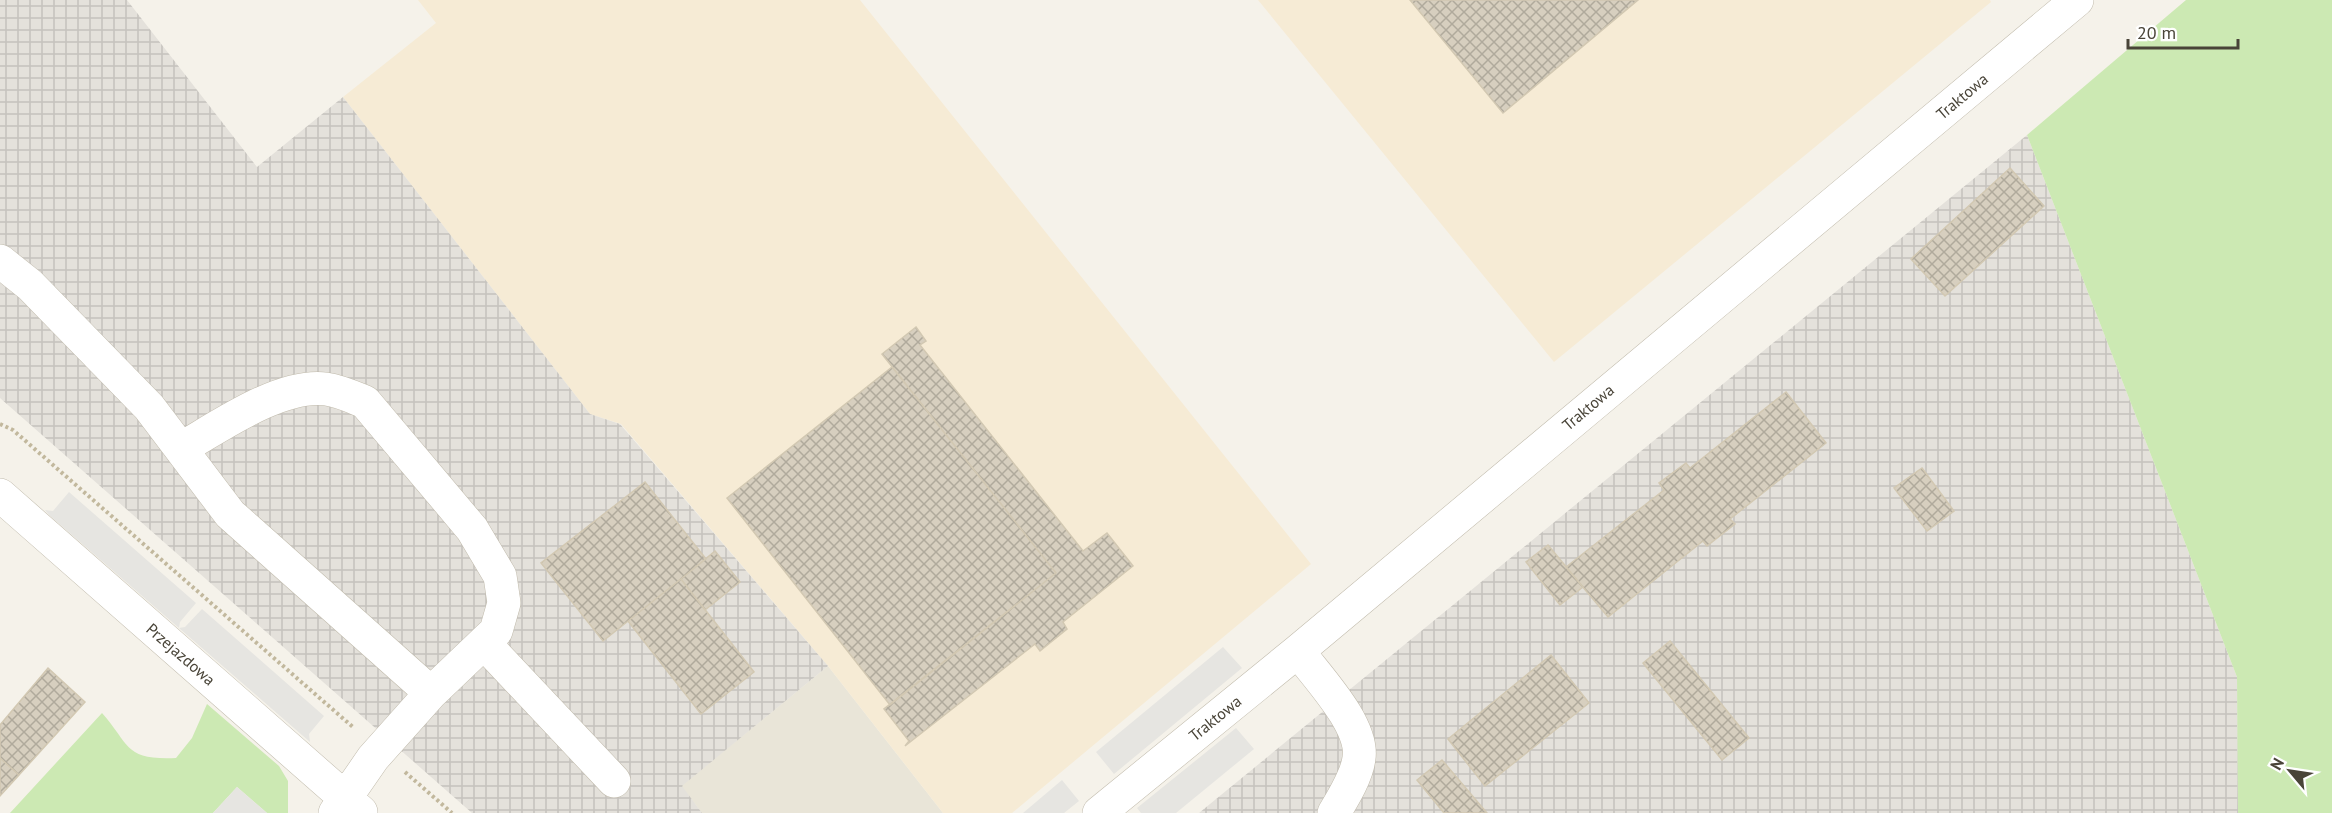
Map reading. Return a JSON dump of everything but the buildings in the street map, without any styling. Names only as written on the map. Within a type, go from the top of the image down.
[{"type":"street","name":"Traktowa","points":[[1099,813],[1298,651],[2077,0]]},
{"type":"street","points":[[0,261],[30,285],[149,407],[230,514],[431,693]]},
{"type":"street","points":[[182,448],[236,417],[296,390],[324,388],[343,392],[365,402],[472,529],[500,576],[504,603],[496,631],[431,693],[380,751],[347,808]]},
{"type":"street","name":"Przejazdowa","points":[[0,495],[347,808]]},
{"type":"street","points":[[484,643],[614,781]]},
{"type":"street","points":[[1298,651],[1349,720],[1358,740],[1359,759],[1334,813]]},
{"type":"path","points":[[0,424],[13,430],[452,813]]},
{"type":"shaded area","points":[[0,0],[127,0],[257,167],[343,97],[590,414],[620,424],[828,666],[682,786],[702,813],[472,813],[0,398]]},
{"type":"shaded area","points":[[418,0],[860,0],[1311,564],[1012,813],[943,813],[828,666],[621,424],[590,414],[343,97],[436,23]]},
{"type":"shaded area","points":[[1258,0],[1990,0],[1991,2],[1554,362]]},
{"type":"shaded area","points":[[2027,135],[2237,677],[2238,813],[1199,813]]},
{"type":"shaded area","points":[[69,492],[196,603],[180,622],[179,628],[185,627],[202,609],[324,716],[309,734],[310,742],[49,515],[45,510],[53,511]]},
{"type":"shaded area","points":[[1223,647],[1242,668],[1114,774],[1096,752]]},
{"type":"shaded area","points":[[828,666],[943,813],[702,813],[681,786]]},
{"type":"shaded area","points":[[1236,728],[1254,749],[1176,813],[1141,813],[1137,808]]},
{"type":"shaded area","points":[[1062,780],[1079,801],[1064,813],[1023,813]]},
{"type":"shaded area","points":[[237,787],[267,813],[213,813]]},
{"type":"green space","points":[[2186,0],[2332,0],[2332,813],[2238,813],[2237,677],[2027,135]]},
{"type":"green space","points":[[207,704],[279,766],[288,781],[288,813],[267,813],[237,787],[213,813],[10,813],[102,713],[130,749],[147,756],[176,758],[192,738]]}]
